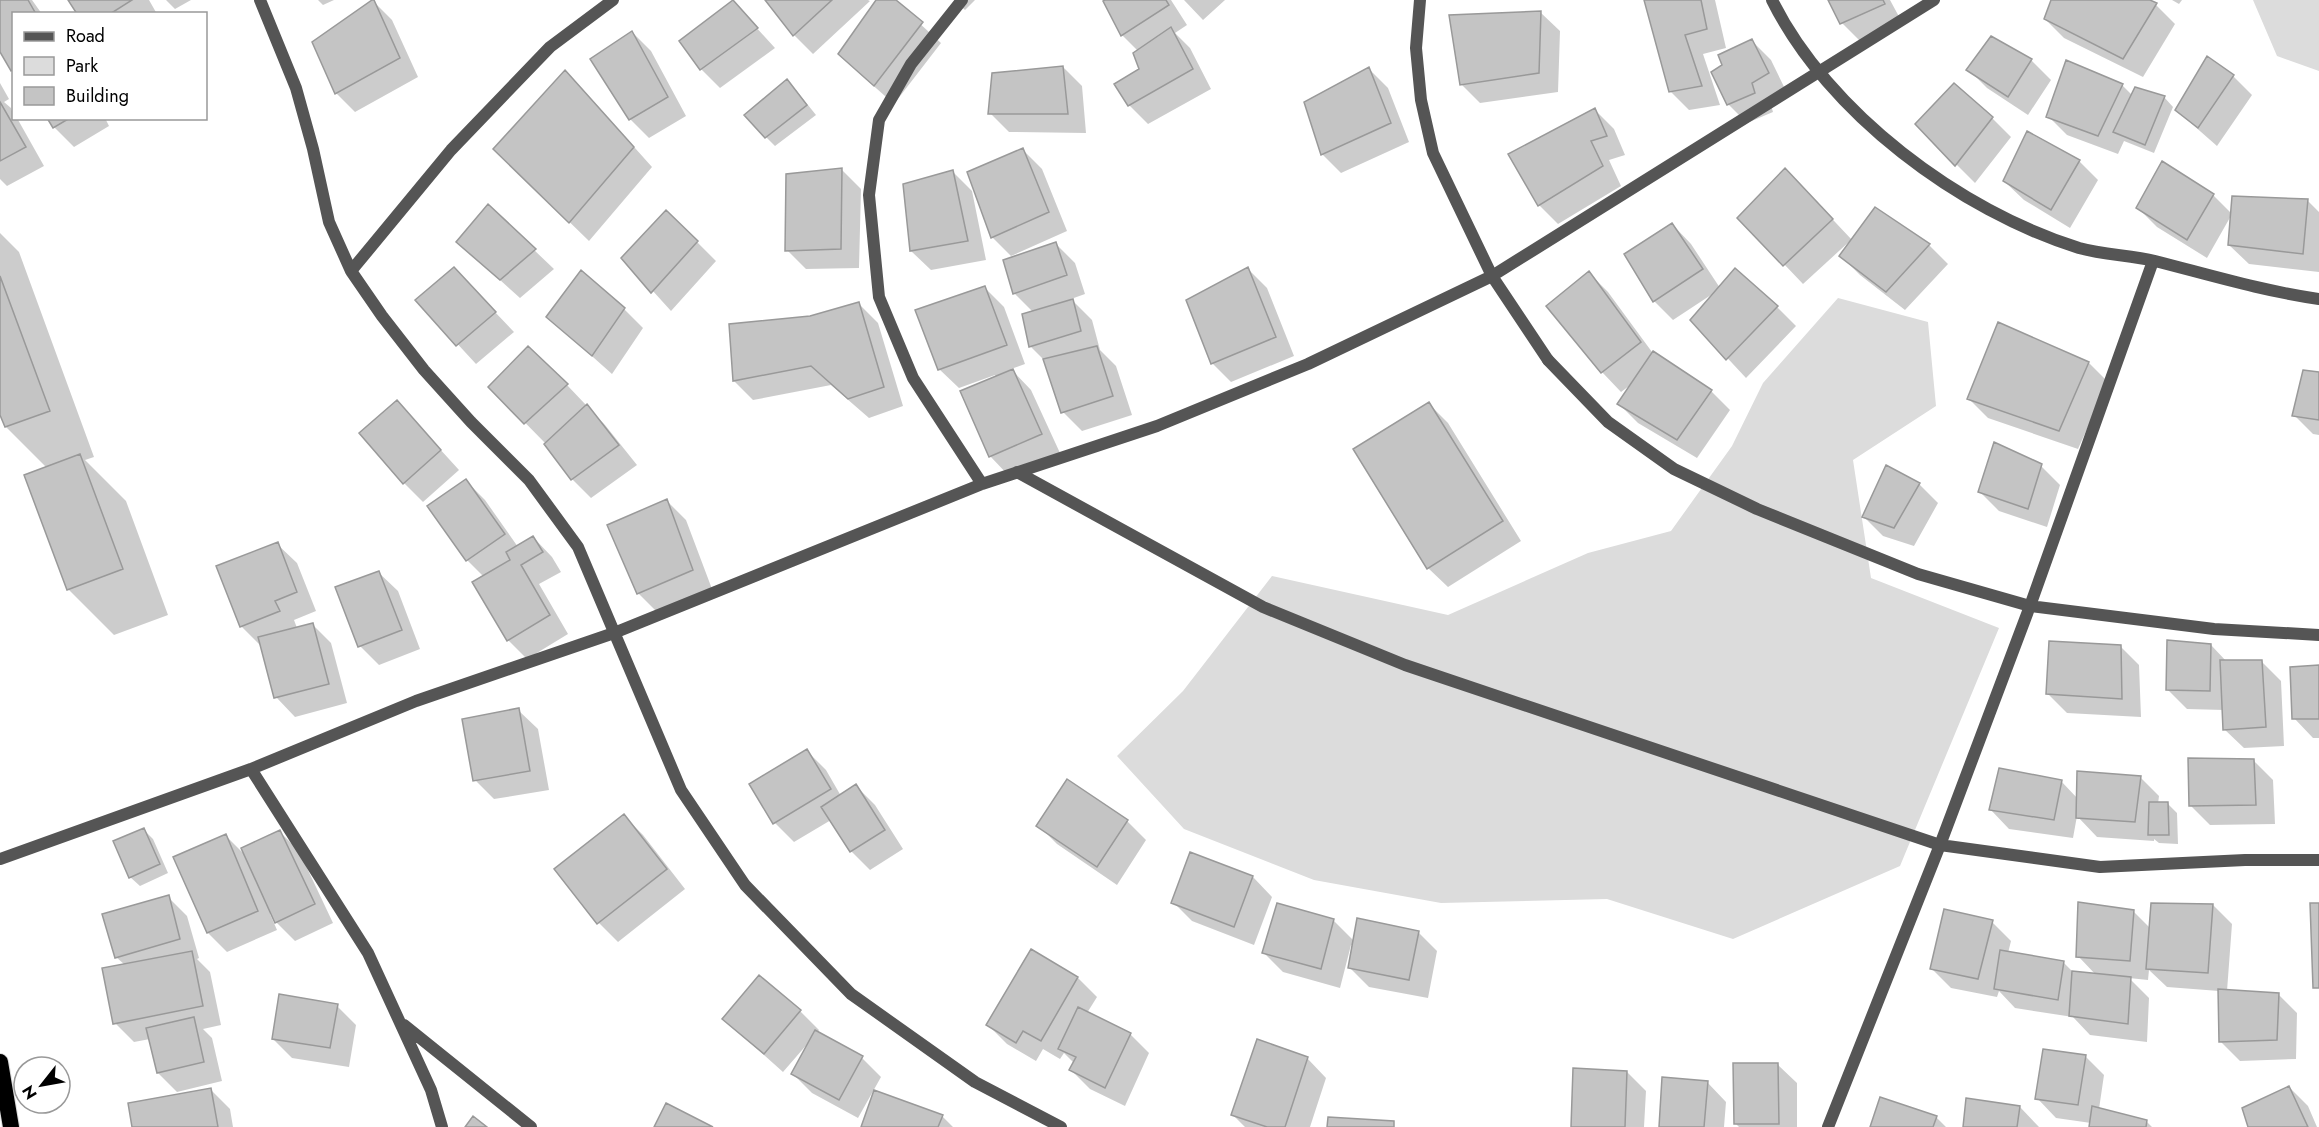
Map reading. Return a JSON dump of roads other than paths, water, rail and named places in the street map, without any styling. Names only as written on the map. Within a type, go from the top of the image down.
[{"type":"highway","points":[[0,1062],[11,1127]]},
{"type":"street","points":[[260,0],[296,88],[313,149],[329,222],[351,271],[424,370],[471,422],[529,480],[578,547],[681,790],[745,885],[850,994],[975,1082],[1061,1127]]},
{"type":"street","points":[[351,271],[452,150],[550,47],[613,0]]},
{"type":"street","points":[[962,0],[910,64],[879,120],[870,195],[879,297],[913,378],[982,484]]},
{"type":"street","points":[[1420,0],[1417,58],[1421,100],[1433,153],[1492,276],[1548,360],[1608,422],[1674,469],[1757,509],[1918,574],[2030,606],[2214,629],[2319,635]]},
{"type":"street","points":[[1772,0],[1780,17],[1818,73],[1868,124],[1945,183],[2021,227],[2081,248],[2152,261],[2272,293],[2319,299]]},
{"type":"street","points":[[0,860],[251,769],[416,701],[614,633],[982,484],[1157,426],[1308,364],[1492,276],[1934,0]]},
{"type":"street","points":[[1828,1127],[1940,845],[2030,606],[2152,261]]},
{"type":"street","points":[[1017,472],[1263,607],[1405,665],[1940,845],[2100,867],[2245,860],[2319,860]]},
{"type":"street","points":[[251,769],[368,952],[431,1090],[441,1127]]},
{"type":"street","points":[[403,1025],[531,1127]]}]
